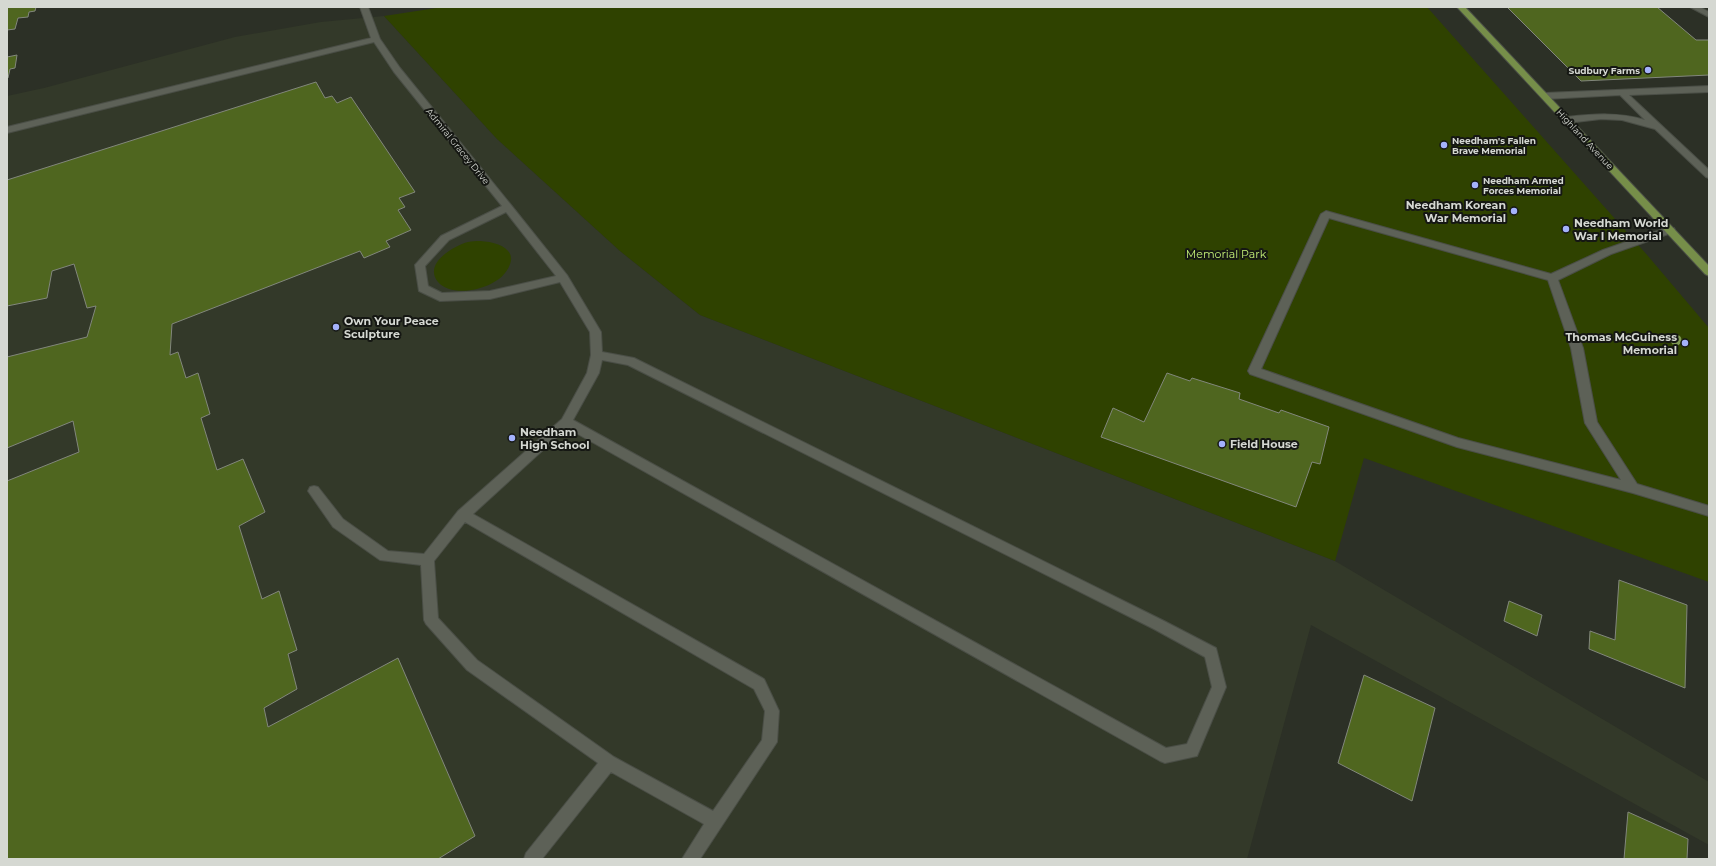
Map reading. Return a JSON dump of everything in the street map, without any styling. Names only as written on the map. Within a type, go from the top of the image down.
[{"type":"main road","name":"Highland Avenue","points":[[1461,7],[1709,272]]},
{"type":"street","name":"Admiral Gracey Drive","points":[[364,7],[376,39],[397,70],[508,207],[563,278],[595,332],[597,356],[593,373],[566,422],[463,515],[427,560]]},
{"type":"street","points":[[1694,7],[1709,15]]},
{"type":"street","points":[[7,130],[376,39]]},
{"type":"street","points":[[1545,96],[1709,89]]},
{"type":"street","points":[[1622,93],[1709,176]]},
{"type":"street","points":[[1567,120],[1616,116],[1630,117],[1649,124],[1667,135]]},
{"type":"street","points":[[508,207],[445,238],[420,265],[423,288],[440,297],[490,295],[563,278]]},
{"type":"street","points":[[1670,230],[1608,252],[1552,278],[1326,214],[1254,371],[1457,442],[1634,488],[1709,510]]},
{"type":"street","points":[[1552,278],[1577,348],[1591,423],[1634,488]]},
{"type":"street","points":[[566,422],[1165,756],[1192,751],[1219,687],[1211,653],[1159,625],[630,362],[597,356]]},
{"type":"street","points":[[314,491],[338,523],[385,556],[427,560],[431,620],[472,665],[609,762],[716,822]]},
{"type":"street","points":[[463,515],[759,684],[772,711],[769,742],[690,859]]},
{"type":"street","points":[[532,859],[609,762]]},
{"type":"shaded area","name":"Needham High School","points":[[384,16],[497,139],[620,251],[700,315],[1335,561],[1709,782],[1709,845],[1311,625],[1247,859],[7,859],[7,96],[44,88],[235,37],[321,22]]},
{"type":"green space","name":"Memorial Park","points":[[443,7],[1427,7],[1648,256],[1709,328],[1709,582],[1364,458],[1335,561],[700,315],[620,251],[497,139],[384,16]]},
{"type":"green space","points":[[480,241],[495,243],[510,253],[510,265],[499,279],[492,284],[473,290],[463,291],[453,290],[438,282],[434,275],[434,269],[437,262],[442,257],[455,247],[462,244]]},
{"type":"building","points":[[7,7],[36,7],[35,11],[29,12],[28,17],[18,18],[15,29],[7,30]]},
{"type":"building","points":[[1507,7],[1657,7],[1696,40],[1709,40],[1709,75],[1581,81]]},
{"type":"building","points":[[17,55],[15,68],[10,69],[7,78],[7,57]]},
{"type":"building","points":[[316,82],[325,98],[332,96],[337,103],[351,97],[415,192],[399,198],[405,207],[398,210],[411,230],[386,241],[390,247],[364,258],[360,251],[172,324],[170,355],[178,352],[186,378],[198,373],[210,414],[201,418],[217,470],[243,459],[265,512],[239,526],[262,599],[279,591],[297,650],[288,654],[297,689],[264,708],[268,727],[398,658],[475,836],[438,859],[7,859],[7,481],[79,452],[73,421],[7,448],[7,357],[87,337],[96,306],[87,308],[74,264],[52,271],[47,298],[7,306],[7,180]]},
{"type":"building","name":"Field House","points":[[1167,373],[1190,381],[1192,378],[1240,393],[1239,399],[1279,413],[1281,410],[1329,427],[1320,464],[1312,462],[1296,507],[1101,437],[1113,408],[1144,422]]},
{"type":"building","points":[[1619,580],[1687,605],[1685,688],[1589,649],[1590,631],[1615,640]]},
{"type":"building","points":[[1509,601],[1542,615],[1537,636],[1504,621]]},
{"type":"building","points":[[1364,675],[1435,708],[1412,801],[1338,763]]},
{"type":"building","points":[[1628,812],[1688,839],[1687,859],[1624,859]]},
{"type":"place","name":"Sudbury Farms","points":[[1648,70]]},
{"type":"place","name":"Needham's Fallen Brave Memorial","points":[[1444,145]]},
{"type":"place","name":"Needham Armed Forces Memorial","points":[[1475,185]]},
{"type":"place","name":"Needham Korean War Memorial","points":[[1514,211]]},
{"type":"place","name":"Needham World War I Memorial","points":[[1566,229]]},
{"type":"place","name":"Own Your Peace Sculpture","points":[[336,327]]},
{"type":"place","name":"Thomas McGuiness Memorial","points":[[1685,343]]},
{"type":"place","name":"Needham High School","points":[[512,438]]},
{"type":"place","name":"Field House","points":[[1222,444]]}]
